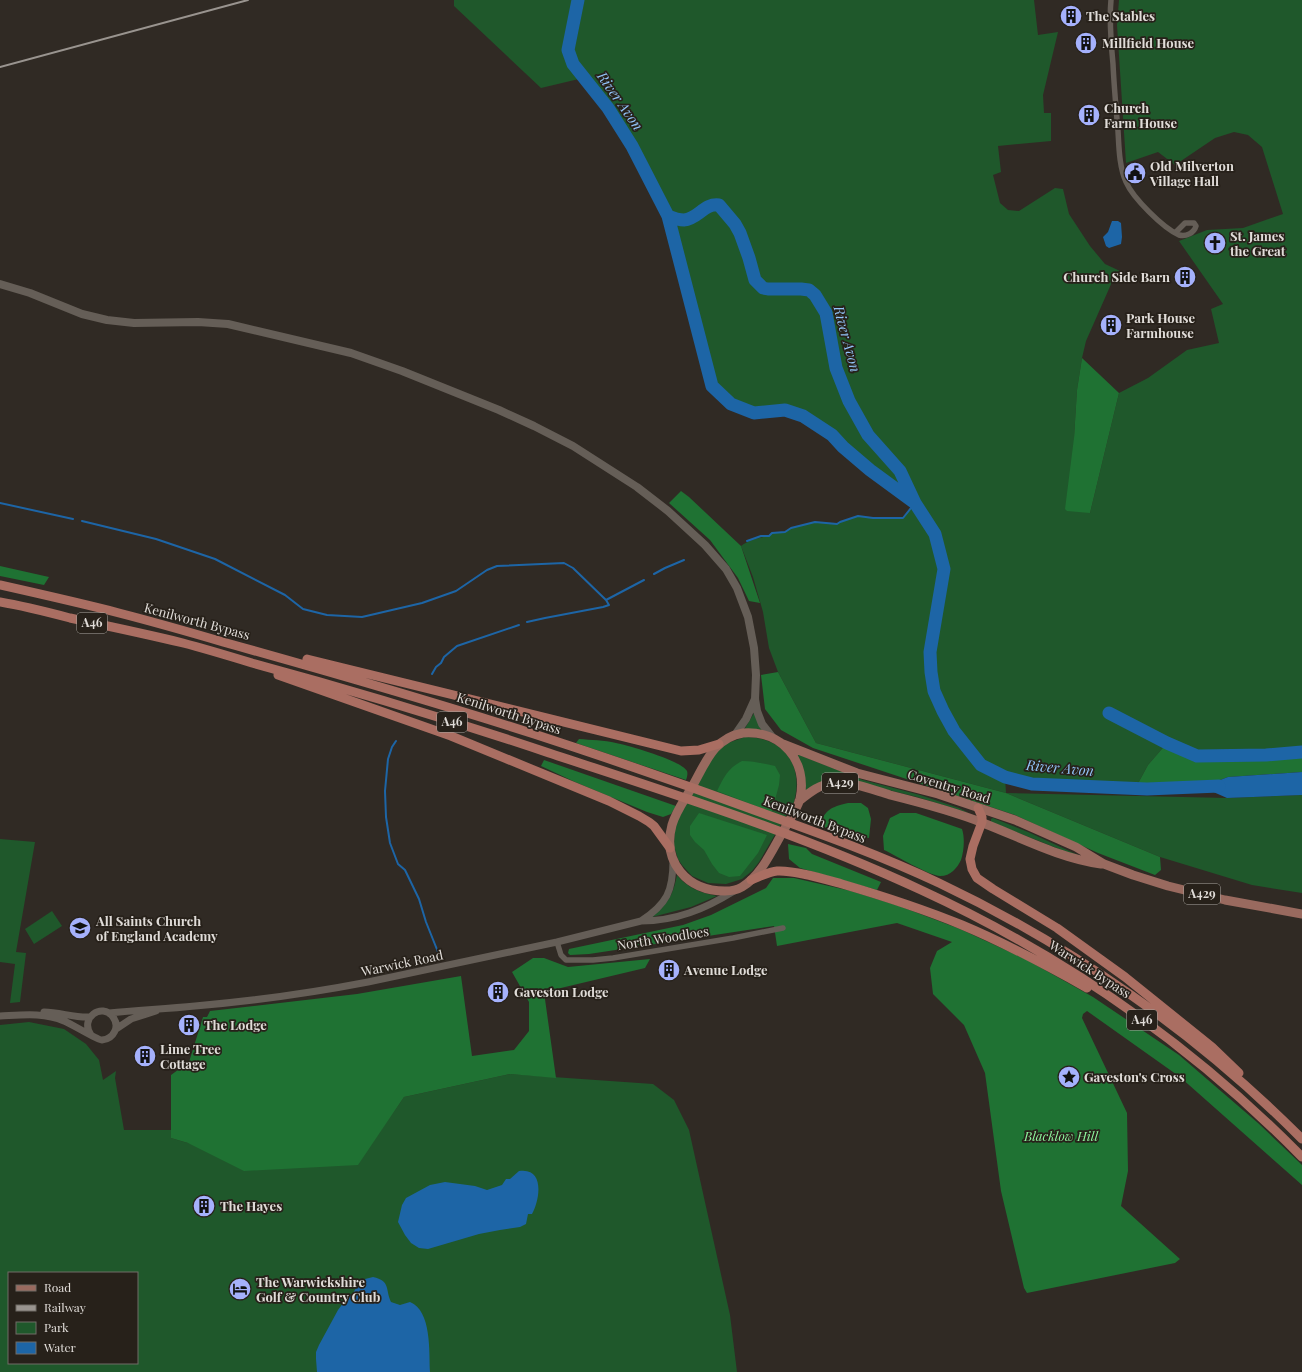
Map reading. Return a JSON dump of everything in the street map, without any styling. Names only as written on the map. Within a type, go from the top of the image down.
[{"type":"highway","name":"Kenilworth Bypass","points":[[0,585],[121,613],[398,692],[573,747],[715,795],[812,831],[939,883],[994,911]]},
{"type":"highway","name":"Kenilworth Bypass","points":[[0,602],[184,643],[339,687],[459,724],[665,791],[764,826],[901,880],[963,910]]},
{"type":"highway","points":[[121,613],[681,751],[699,750],[719,744]]},
{"type":"highway","points":[[237,658],[286,678],[451,736],[609,801],[649,822],[654,826],[670,848]]},
{"type":"highway","points":[[978,808],[982,817],[982,822]]},
{"type":"highway","name":"A46","points":[[982,822],[970,859],[976,878],[1056,928],[1144,992],[1212,1047],[1234,1068],[1268,1105]]},
{"type":"highway","points":[[751,880],[776,872],[791,872],[848,886],[922,909],[1001,942],[1053,969],[1144,1021]]},
{"type":"highway","name":"Warwick Bypass","points":[[963,910],[1040,952],[1091,984],[1177,1045],[1257,1112],[1302,1157]]},
{"type":"highway","name":"Warwick Bypass","points":[[994,911],[1069,955],[1157,1014],[1212,1057],[1268,1105],[1302,1139]]},
{"type":"main road","points":[[0,284],[30,293],[82,314],[107,320],[134,323],[186,321],[241,326],[351,352],[500,410],[534,426],[573,446],[637,487],[668,511],[705,545],[726,570],[741,598],[750,625],[755,658],[755,699],[760,719],[765,728],[774,738],[783,744],[791,753],[799,769],[801,784],[799,801],[763,864],[751,880],[738,889],[730,890],[718,890],[700,886],[684,876],[673,861],[670,848],[670,833],[673,820],[705,763],[719,744],[735,735],[756,733],[774,738]]},
{"type":"main road","points":[[735,735],[746,719],[755,699]]},
{"type":"main road","name":"Coventry Road","points":[[783,744],[857,773],[938,794],[1015,820],[1076,847],[1104,864],[1144,879],[1247,905],[1302,914]]},
{"type":"main road","name":"Coventry Road","points":[[799,801],[819,786],[833,782],[843,783],[912,799],[982,822],[1075,859],[1104,864]]},
{"type":"street","points":[[1111,0],[1111,47],[1119,152],[1123,175],[1130,189],[1140,202],[1157,219],[1176,232]]},
{"type":"street","name":"Warwick Road","points":[[641,921],[656,912],[667,897],[672,884],[673,861]]},
{"type":"street","name":"Warwick Road","points":[[109,1013],[248,1000],[338,988],[557,942],[641,921],[667,919],[695,912],[709,906],[738,889]]},
{"type":"street","name":"North Woodloes","points":[[557,942],[561,955],[566,960],[600,959],[733,938],[783,928]]},
{"type":"street","name":"Warwick Road","points":[[116,1029],[132,1019],[164,1009]]},
{"type":"street","points":[[0,1016],[54,1012],[78,1018],[90,1017],[98,1011],[103,1011],[109,1013],[115,1021],[116,1029],[113,1034],[105,1039],[98,1039],[63,1020],[32,1014]]},
{"type":"street","points":[[90,1017],[87,1026],[91,1035]]},
{"type":"green space","points":[[454,0],[1034,0],[1038,35],[1058,32],[1043,95],[1044,113],[1051,113],[1051,141],[998,146],[1001,172],[993,175],[1000,203],[1008,210],[1019,211],[1055,188],[1063,189],[1069,214],[1090,246],[1105,264],[1120,271],[1112,282],[1086,341],[1077,390],[1074,438],[1090,513],[1119,393],[1148,378],[1187,350],[1219,343],[1211,309],[1223,304],[1179,241],[1207,230],[1243,228],[1283,214],[1262,147],[1248,135],[1234,132],[1215,138],[1175,165],[1158,152],[1126,163],[1117,25],[1119,0],[1302,0],[1302,752],[1266,755],[1197,756],[1167,743],[1148,765],[1135,789],[1032,784],[1005,777],[1006,793],[816,743],[778,672],[769,648],[763,612],[753,577],[741,546],[751,540],[769,536],[772,533],[785,532],[791,528],[815,522],[837,524],[858,516],[873,518],[903,518],[915,503],[870,470],[843,447],[832,435],[803,416],[785,410],[754,413],[731,404],[712,386],[668,216],[632,146],[608,108],[583,78],[541,88],[454,6]]},
{"type":"green space","points":[[1082,358],[1119,393],[1090,513],[1067,511],[1065,509],[1074,438],[1077,390]]},
{"type":"green space","points":[[681,491],[741,546],[760,603],[749,601],[738,578],[710,540],[669,503]]},
{"type":"green space","points":[[0,566],[49,577],[44,585],[0,576]]},
{"type":"green space","points":[[778,672],[816,743],[1006,793],[1160,857],[1161,870],[1155,875],[1098,853],[1015,815],[813,748],[781,730],[765,709],[761,675]]},
{"type":"green space","points":[[754,713],[762,730],[744,730]]},
{"type":"green space","points":[[745,737],[759,738],[771,742],[788,756],[793,765],[796,776],[794,802],[759,862],[752,871],[742,879],[726,884],[708,883],[692,876],[678,859],[674,846],[675,825],[711,758],[725,744]]},
{"type":"green space","points":[[579,739],[607,741],[622,744],[666,758],[683,767],[687,771],[686,780],[576,743]]},
{"type":"green space","points":[[1167,743],[1197,756],[1266,755],[1302,752],[1302,772],[1228,777],[1202,787],[1135,789],[1148,765]]},
{"type":"green space","points":[[797,754],[863,780],[920,795],[959,808],[969,813],[917,797],[860,783],[805,790],[805,784]]},
{"type":"green space","points":[[544,760],[676,806],[671,814],[663,817],[647,812],[541,766]]},
{"type":"green space","points":[[742,761],[775,766],[780,775],[772,811],[717,791],[724,777],[733,767]]},
{"type":"green space","points":[[1006,793],[1227,798],[1302,795],[1302,893],[1252,885],[1160,857]]},
{"type":"green space","points":[[848,803],[861,803],[868,808],[871,819],[869,838],[818,826],[829,810]]},
{"type":"green space","points":[[699,813],[767,835],[758,853],[740,876],[729,877],[719,873],[704,850],[690,835],[690,826]]},
{"type":"green space","points":[[900,813],[916,813],[962,829],[964,840],[963,853],[958,866],[953,871],[944,876],[935,875],[884,850],[883,836],[890,818]]},
{"type":"green space","points":[[993,818],[1078,855],[1077,856],[991,822],[991,819]]},
{"type":"green space","points":[[0,839],[35,842],[16,952],[26,953],[20,1002],[10,1003],[15,964],[0,962]]},
{"type":"green space","points":[[788,844],[806,848],[812,854],[881,882],[877,890],[800,868],[789,859]]},
{"type":"green space","points":[[677,875],[690,887],[717,896],[691,907],[652,917],[662,908],[672,894]]},
{"type":"green space","name":"Blacklow Hill","points":[[773,878],[794,878],[851,891],[899,906],[960,929],[1027,960],[1093,997],[1179,1055],[1258,1123],[1302,1165],[1302,1185],[1180,1077],[1087,1011],[1083,1014],[1082,1018],[1127,1113],[1128,1171],[1121,1206],[1180,1259],[1175,1263],[1027,1293],[1024,1288],[1001,1191],[985,1073],[964,1025],[933,994],[930,968],[937,951],[952,942],[897,923],[777,946],[774,926],[589,954],[570,955],[568,953],[569,949],[683,925],[711,915],[766,888]]},
{"type":"green space","points":[[52,911],[62,926],[34,944],[25,929]]},
{"type":"green space","points":[[533,958],[544,958],[568,967],[650,959],[645,968],[544,992],[556,1078],[510,1074],[404,1097],[358,1165],[244,1171],[188,1143],[171,1138],[171,1075],[189,1062],[203,1017],[207,1017],[210,1011],[357,994],[461,976],[472,1056],[514,1050],[529,1031],[529,1002],[512,972]]},
{"type":"green space","points":[[29,1022],[64,1029],[86,1044],[99,1060],[103,1080],[116,1071],[115,1078],[124,1130],[171,1130],[171,1138],[188,1143],[357,1165],[404,1097],[510,1074],[653,1084],[674,1100],[689,1130],[730,1315],[737,1372],[0,1372],[0,1025]]},
{"type":"water","points":[[1112,221],[1118,221],[1121,223],[1122,237],[1121,244],[1109,248],[1106,246],[1103,237],[1108,232]]},
{"type":"water","points":[[1302,772],[1302,795],[1227,798],[1202,787],[1228,777]]},
{"type":"water","points":[[519,1171],[527,1171],[533,1174],[537,1179],[538,1186],[535,1208],[532,1214],[528,1214],[526,1224],[520,1227],[479,1234],[428,1249],[419,1248],[411,1243],[398,1222],[402,1205],[406,1198],[430,1185],[445,1182],[475,1186],[487,1190],[502,1185],[506,1179],[510,1179]]},
{"type":"water","points":[[373,1277],[385,1283],[391,1302],[400,1305],[410,1302],[417,1307],[422,1314],[428,1333],[430,1372],[317,1372],[316,1352],[338,1310],[346,1299],[353,1293],[361,1280]]},
{"type":"waterway","name":"River Avon","points":[[578,0],[568,50],[573,64],[608,108],[632,146],[668,216],[712,386],[731,404],[754,413],[785,410],[803,416],[832,435],[843,447],[870,470],[915,503]]},
{"type":"waterway","name":"River Avon","points":[[668,216],[680,220],[689,219],[709,206],[719,205],[735,224],[740,233],[755,280],[763,288],[768,289],[809,290],[815,295],[826,313],[836,368],[849,401],[868,435],[900,471],[915,503],[935,534],[944,569],[930,652],[934,691],[954,731],[981,765],[1005,777],[1032,784],[1147,789],[1219,786]]},
{"type":"waterway","points":[[0,503],[73,519]]},
{"type":"waterway","points":[[747,541],[761,536],[769,536],[772,533],[785,532],[791,528],[815,522],[837,524],[858,516],[873,518],[903,518],[915,503]]},
{"type":"waterway","points":[[82,521],[156,539],[215,559],[285,595],[303,609],[327,615],[362,617],[422,603],[456,591],[487,570],[497,566],[564,563],[573,568],[606,600]]},
{"type":"waterway","points":[[654,574],[684,560]]},
{"type":"waterway","points":[[527,622],[609,605],[606,600],[644,580]]},
{"type":"waterway","points":[[432,674],[444,657],[457,646],[519,625]]},
{"type":"waterway","points":[[1109,713],[1167,743],[1197,756],[1266,755],[1302,752]]},
{"type":"waterway","points":[[396,741],[392,747],[388,759],[385,791],[386,817],[390,843],[398,864],[405,870],[419,899],[438,952]]},
{"type":"railway","points":[[0,67],[248,0]]},
{"type":"place","name":"The Stables","points":[[1071,16]]},
{"type":"place","name":"Millfield House","points":[[1086,43]]},
{"type":"place","name":"Church Farm House","points":[[1089,115]]},
{"type":"place","name":"Old Milverton Village Hall","points":[[1135,173]]},
{"type":"place","name":"St. James the Great","points":[[1215,243]]},
{"type":"place","name":"Church Side Barn","points":[[1185,277]]},
{"type":"place","name":"Park House Farmhouse","points":[[1111,325]]},
{"type":"place","name":"All Saints Church of England Academy","points":[[80,928]]},
{"type":"place","name":"Avenue Lodge","points":[[669,970]]},
{"type":"place","name":"Gaveston Lodge","points":[[498,992]]},
{"type":"place","name":"The Lodge","points":[[189,1025]]},
{"type":"place","name":"Lime Tree Cottage","points":[[145,1056]]},
{"type":"place","name":"Gaveston's Cross","points":[[1069,1077]]},
{"type":"place","name":"The Hayes","points":[[204,1206]]},
{"type":"place","name":"The Warwickshire Golf & Country Club","points":[[240,1289]]}]
